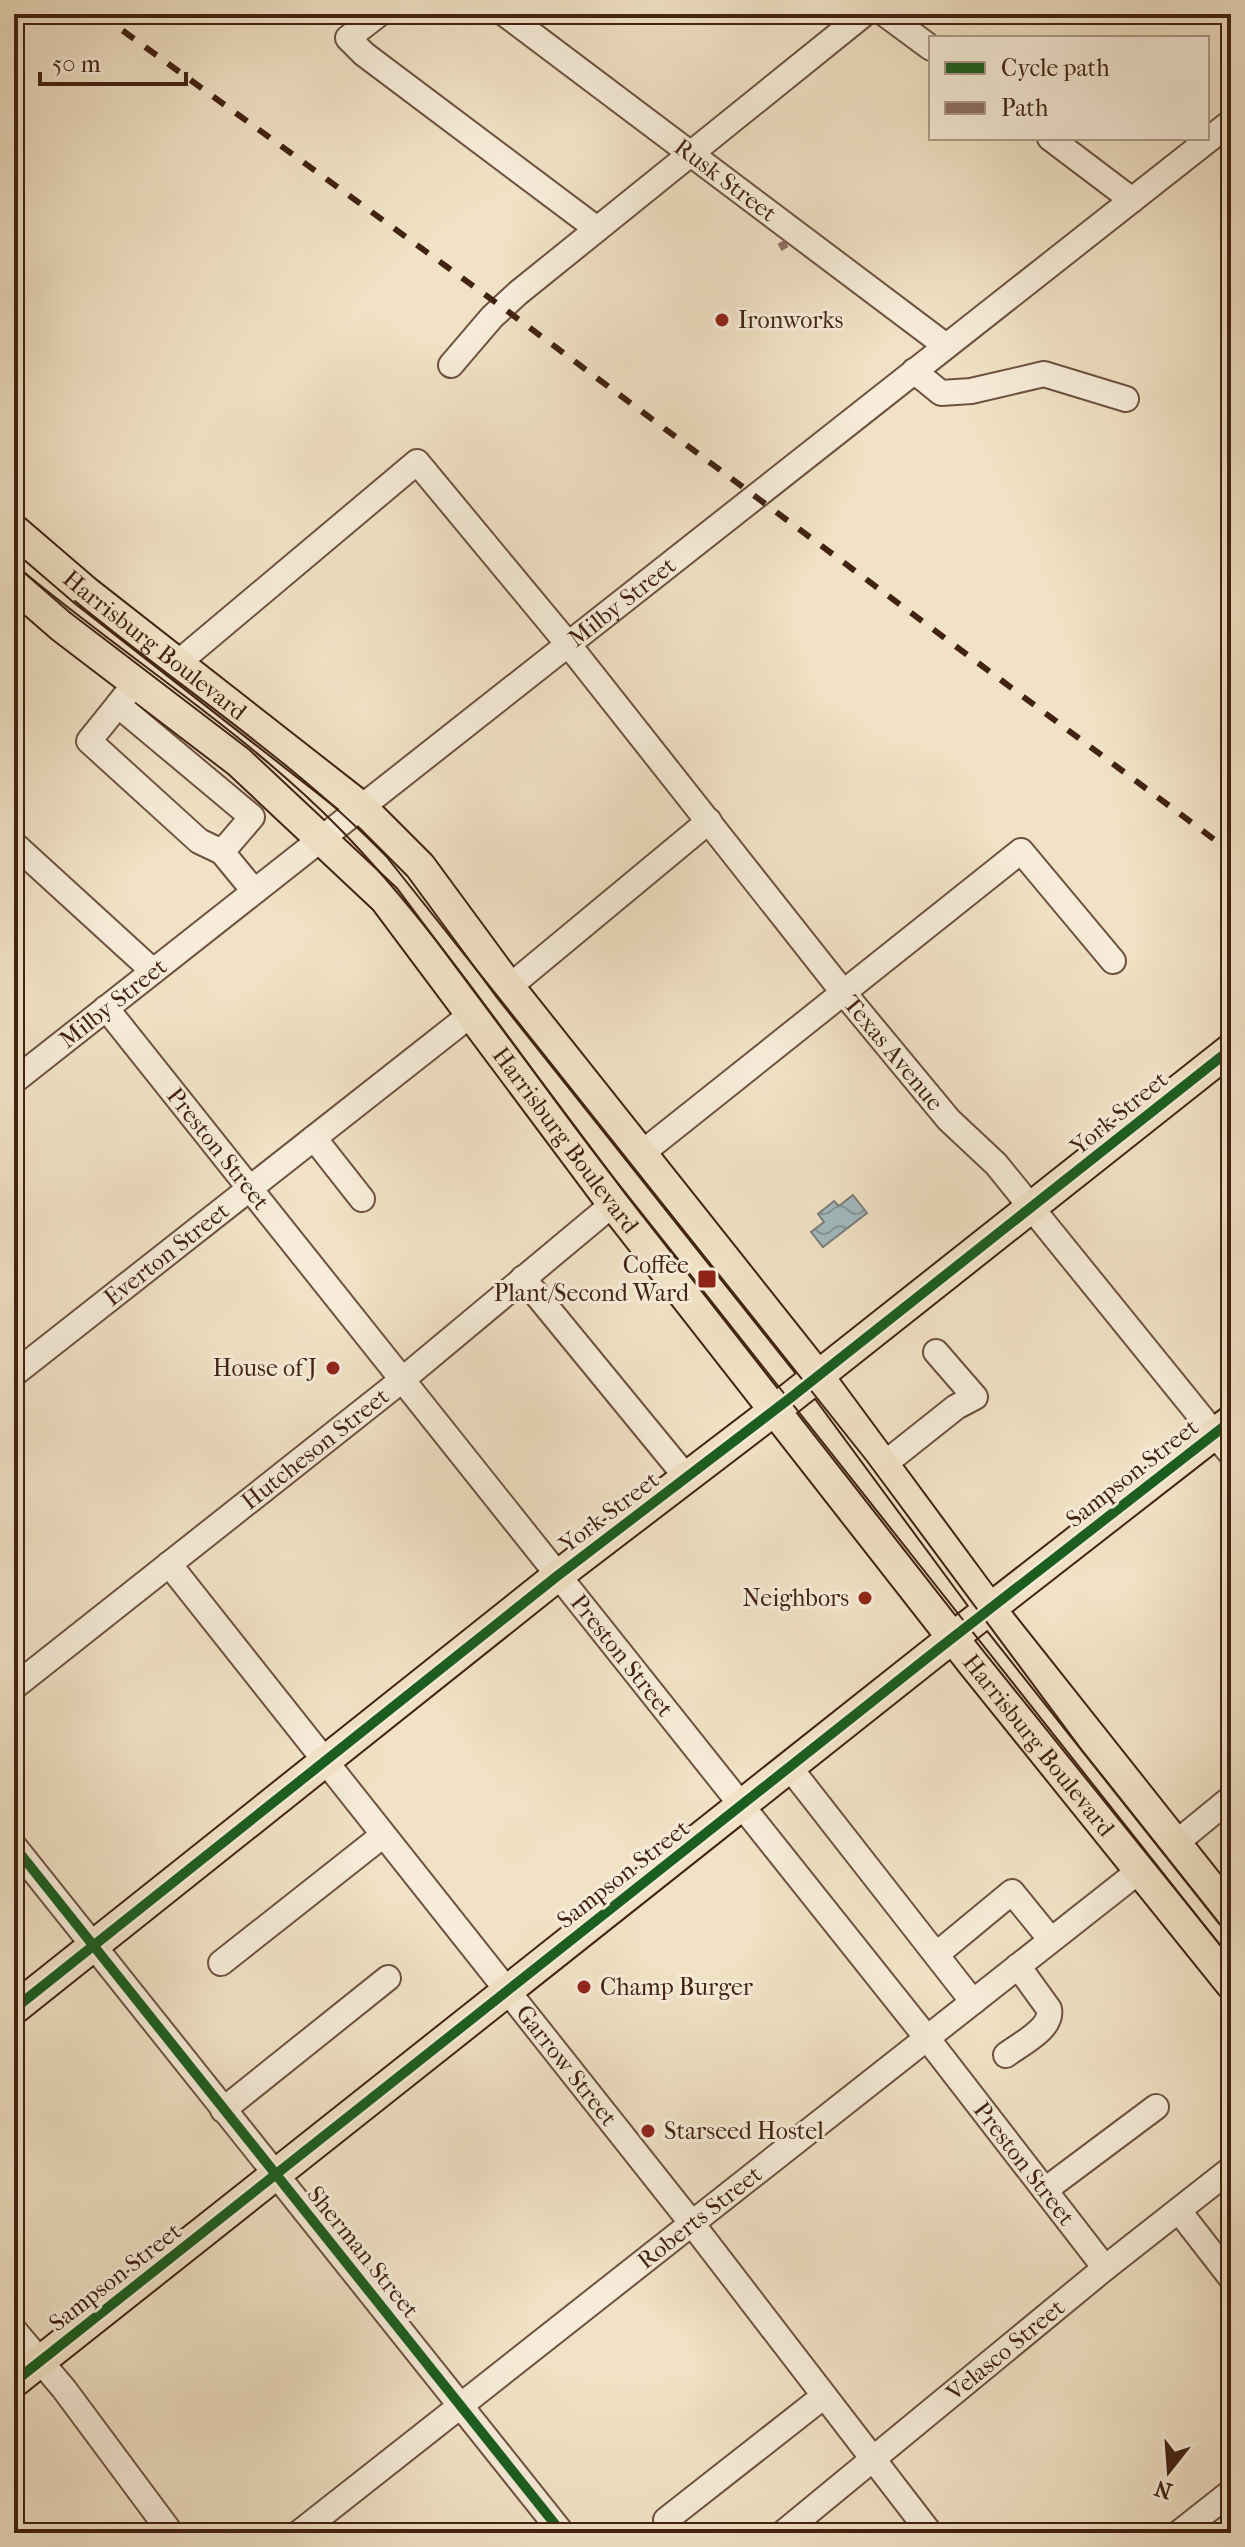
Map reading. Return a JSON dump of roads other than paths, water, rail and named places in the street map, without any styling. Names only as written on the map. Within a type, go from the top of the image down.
[{"type":"main road","name":"Harrisburg Boulevard","points":[[14,530],[85,591],[361,807],[420,866],[509,987],[818,1376],[990,1609],[1231,1913]]},
{"type":"main road","name":"Harrisburg Boulevard","points":[[14,585],[127,694],[239,762],[323,837],[385,899],[469,1016],[613,1204],[952,1638],[1231,1984]]},
{"type":"main road","name":"York Street","points":[[14,2009],[556,1577],[1032,1209],[1231,1049]]},
{"type":"main road","name":"Sampson Street","points":[[14,2382],[952,1638],[1226,1436]]},
{"type":"street","points":[[379,14],[348,38],[364,54],[597,229]]},
{"type":"street","name":"Rusk Street","points":[[505,14],[946,346]]},
{"type":"street","points":[[451,365],[492,317],[518,293],[864,14]]},
{"type":"street","points":[[885,14],[929,47]]},
{"type":"street","name":"Milby Street","points":[[1209,139],[1231,122]]},
{"type":"street","points":[[1053,140],[1132,200]]},
{"type":"street","name":"Milby Street","points":[[14,1081],[1208,140]]},
{"type":"street","points":[[914,371],[941,393],[971,391],[1044,374],[1126,399]]},
{"type":"street","name":"Texas Avenue","points":[[179,662],[417,462],[568,644],[843,992],[949,1120],[996,1164],[1226,1436]]},
{"type":"street","points":[[222,852],[252,817],[127,694],[89,741],[199,841],[222,852],[254,891]]},
{"type":"street","points":[[509,987],[709,821]]},
{"type":"street","points":[[14,844],[153,971]]},
{"type":"street","points":[[642,1153],[1021,851],[1113,961]]},
{"type":"street","name":"Preston Street","points":[[106,1008],[740,1808],[927,2038],[1105,2268]]},
{"type":"street","name":"Everton Street","points":[[14,1374],[469,1016]]},
{"type":"street","points":[[314,1138],[362,1199]]},
{"type":"street","name":"Hutcheson Street","points":[[14,1687],[402,1380],[613,1204]]},
{"type":"street","points":[[523,1278],[687,1478]]},
{"type":"street","points":[[883,1465],[956,1407],[975,1397],[936,1352]]},
{"type":"street","name":"Garrow Street","points":[[169,1564],[690,2221],[930,2533]]},
{"type":"street","points":[[790,1768],[973,2002]]},
{"type":"street","points":[[1176,1843],[1231,1798]]},
{"type":"street","points":[[221,1963],[382,1836]]},
{"type":"street","name":"Sherman Street","points":[[14,1846],[562,2533]]},
{"type":"street","name":"Roberts Street","points":[[299,2533],[690,2221],[1139,1871]]},
{"type":"street","points":[[937,1954],[1012,1892],[1051,1940]]},
{"type":"street","points":[[1006,2055],[1046,2024],[1051,2016],[1018,1966]]},
{"type":"street","points":[[223,2110],[388,1978]]},
{"type":"street","points":[[1045,2190],[1156,2107]]},
{"type":"street","name":"Velasco Street","points":[[783,2533],[1105,2268],[1231,2169]]},
{"type":"street","points":[[1179,2211],[1231,2278]]},
{"type":"street","points":[[14,2330],[171,2533]]},
{"type":"street","points":[[666,2520],[824,2396]]},
{"type":"street","points":[[1179,2533],[1231,2492]]},
{"type":"water","points":[[853,1195],[867,1213],[823,1247],[811,1232],[824,1222],[818,1214],[834,1201],[839,1206]]},
{"type":"tram line","points":[[14,564],[263,758],[340,829],[378,870],[449,957],[617,1182],[1231,1959]]},
{"type":"tram line","points":[[75,601],[273,755],[386,856],[867,1461],[1081,1749],[1231,1938]]},
{"type":"railway","points":[[100,14],[502,307],[1231,852]]},
{"type":"place","name":"Ironworks","points":[[722,320]]},
{"type":"place","name":"Coffee Plant/Second Ward","points":[[707,1279]]},
{"type":"place","name":"House of J","points":[[333,1368]]},
{"type":"place","name":"Neighbors","points":[[865,1598]]},
{"type":"place","name":"Champ Burger","points":[[584,1987]]},
{"type":"place","name":"Starseed Hostel","points":[[648,2131]]}]
